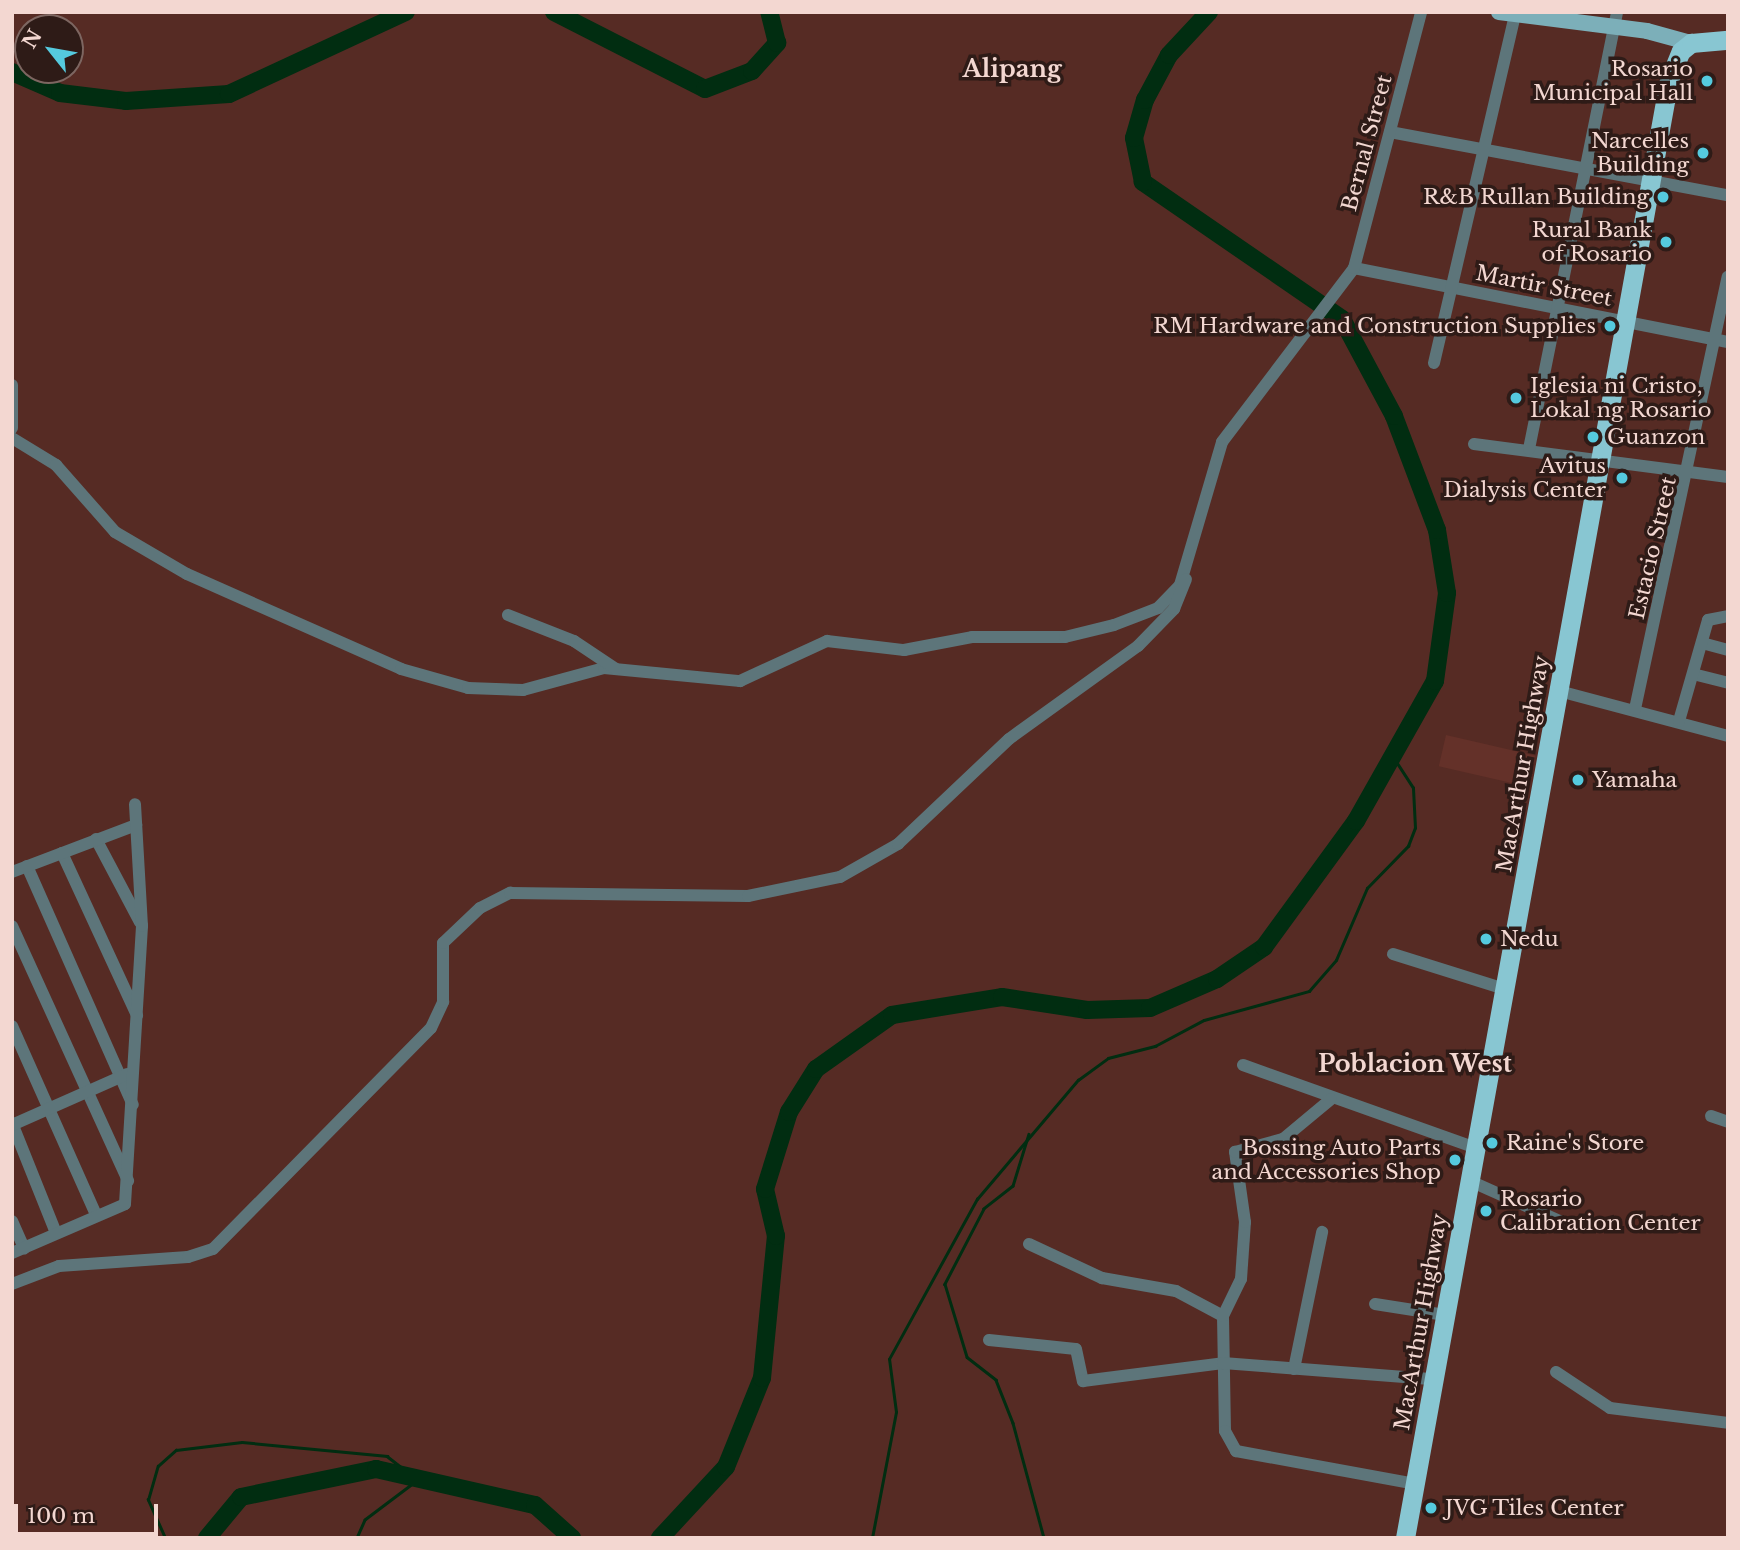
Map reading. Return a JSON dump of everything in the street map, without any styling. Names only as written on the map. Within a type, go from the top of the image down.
[{"type":"highway","points":[[1691,43],[1728,40]]},
{"type":"highway","name":"MacArthur Highway","points":[[1405,1538],[1669,80],[1681,51],[1691,43]]},
{"type":"main road","points":[[1510,13],[1615,20],[1691,43]]},
{"type":"street","name":"Bernal Street","points":[[12,1284],[59,1266],[188,1257],[213,1249],[430,1028],[443,1002],[443,943],[464,918],[496,899],[526,893],[776,894],[816,886],[872,861],[931,817],[1009,738],[1153,633],[1179,602],[1222,442],[1303,342],[1354,268],[1421,12]]},
{"type":"street","points":[[1434,363],[1486,149],[1510,13]]},
{"type":"street","points":[[1529,449],[1615,20]]},
{"type":"street","points":[[1390,132],[1728,195]]},
{"type":"street","name":"Martir Street","points":[[1354,268],[1721,340]]},
{"type":"street","name":"Estacio Street","points":[[1635,709],[1721,340],[1728,277]]},
{"type":"street","points":[[12,385],[12,428]]},
{"type":"street","points":[[12,438],[56,465],[115,532],[187,574],[401,669],[497,690],[617,670],[721,683],[754,676],[827,641],[904,649],[972,637],[1087,633],[1158,608],[1185,576]]},
{"type":"street","points":[[1474,444],[1529,449],[1728,477]]},
{"type":"street","points":[[508,615],[574,641],[617,670]]},
{"type":"street","points":[[1679,721],[1711,616],[1728,616]]},
{"type":"street","points":[[1702,643],[1728,650]]},
{"type":"street","points":[[1693,674],[1728,682]]},
{"type":"street","points":[[1559,691],[1635,709],[1728,736]]},
{"type":"street","points":[[12,1221],[18,1250],[125,1204],[134,1107],[142,926],[135,804]]},
{"type":"street","points":[[12,872],[136,825]]},
{"type":"street","points":[[96,839],[142,926]]},
{"type":"street","points":[[62,853],[138,1018]]},
{"type":"street","points":[[27,866],[134,1107]]},
{"type":"street","points":[[12,926],[128,1182]]},
{"type":"street","points":[[1392,954],[1505,989]]},
{"type":"street","points":[[12,1027],[51,1109],[96,1215]]},
{"type":"street","points":[[1243,1065],[1331,1099],[1476,1148]]},
{"type":"street","points":[[56,1233],[12,1124],[51,1109],[136,1069]]},
{"type":"street","points":[[1331,1099],[1283,1139],[1235,1152],[1245,1222],[1241,1279],[1223,1316],[1225,1431],[1236,1451],[1415,1484]]},
{"type":"street","points":[[1711,1116],[1728,1122]]},
{"type":"street","points":[[1470,1181],[1564,1223]]},
{"type":"street","points":[[1294,1370],[1322,1232]]},
{"type":"street","points":[[1029,1244],[1102,1278],[1176,1291],[1223,1316]]},
{"type":"street","points":[[1375,1304],[1445,1315]]},
{"type":"street","points":[[989,1340],[1076,1349],[1080,1381],[1223,1363],[1433,1379]]},
{"type":"street","points":[[1556,1372],[1610,1408],[1728,1423]]},
{"type":"shaded area","points":[[1446,735],[1536,756],[1528,787],[1439,766]]},
{"type":"waterway","points":[[12,72],[60,93],[126,101],[229,94],[406,12]]},
{"type":"waterway","points":[[554,12],[705,89],[752,71],[777,43],[769,12]]},
{"type":"waterway","points":[[660,1538],[726,1467],[762,1378],[776,1236],[765,1189],[789,1112],[816,1069],[892,1015],[1002,997],[1087,1010],[1150,1008],[1217,979],[1264,947],[1356,821],[1435,681],[1447,593],[1437,530],[1394,416],[1342,319],[1143,182],[1134,138],[1145,100],[1169,55],[1209,12]]},
{"type":"waterway","points":[[872,1538],[896,1412],[889,1359],[977,1199],[1078,1080],[1108,1058],[1155,1046],[1204,1020],[1309,991],[1336,960],[1367,888],[1408,846],[1415,828],[1413,788],[1394,759]]},
{"type":"waterway","points":[[1029,1134],[1013,1186],[984,1209],[945,1284],[967,1357],[996,1380],[1013,1423],[1044,1538]]},
{"type":"waterway","points":[[165,1538],[148,1500],[158,1466],[176,1450],[242,1442],[387,1456],[418,1480],[365,1520],[357,1538]]},
{"type":"waterway","points":[[207,1538],[241,1497],[376,1469],[535,1505],[572,1538]]},
{"type":"place","name":"Rosario Municipal Hall","points":[[1707,81]]},
{"type":"place","name":"Narcelles Building","points":[[1703,153]]},
{"type":"place","name":"R&B Rullan Building","points":[[1663,197]]},
{"type":"place","name":"Rural Bank of Rosario","points":[[1666,242]]},
{"type":"place","name":"RM Hardware and Construction Supplies","points":[[1610,326]]},
{"type":"place","name":"Iglesia ni Cristo, Lokal ng Rosario","points":[[1516,398]]},
{"type":"place","name":"Guanzon","points":[[1593,437]]},
{"type":"place","name":"Avitus Dialysis Center","points":[[1622,478]]},
{"type":"place","name":"Yamaha","points":[[1578,780]]},
{"type":"place","name":"Nedu","points":[[1486,939]]},
{"type":"place","name":"Raine's Store","points":[[1492,1143]]},
{"type":"place","name":"Bossing Auto Parts and Accessories Shop","points":[[1455,1160]]},
{"type":"place","name":"Rosario Calibration Center","points":[[1486,1211]]},
{"type":"place","name":"JVG Tiles Center","points":[[1431,1508]]},
{"type":"district","name":"Alipang","points":[[1012,69]]},
{"type":"district","name":"Poblacion West","points":[[1415,1064]]}]
